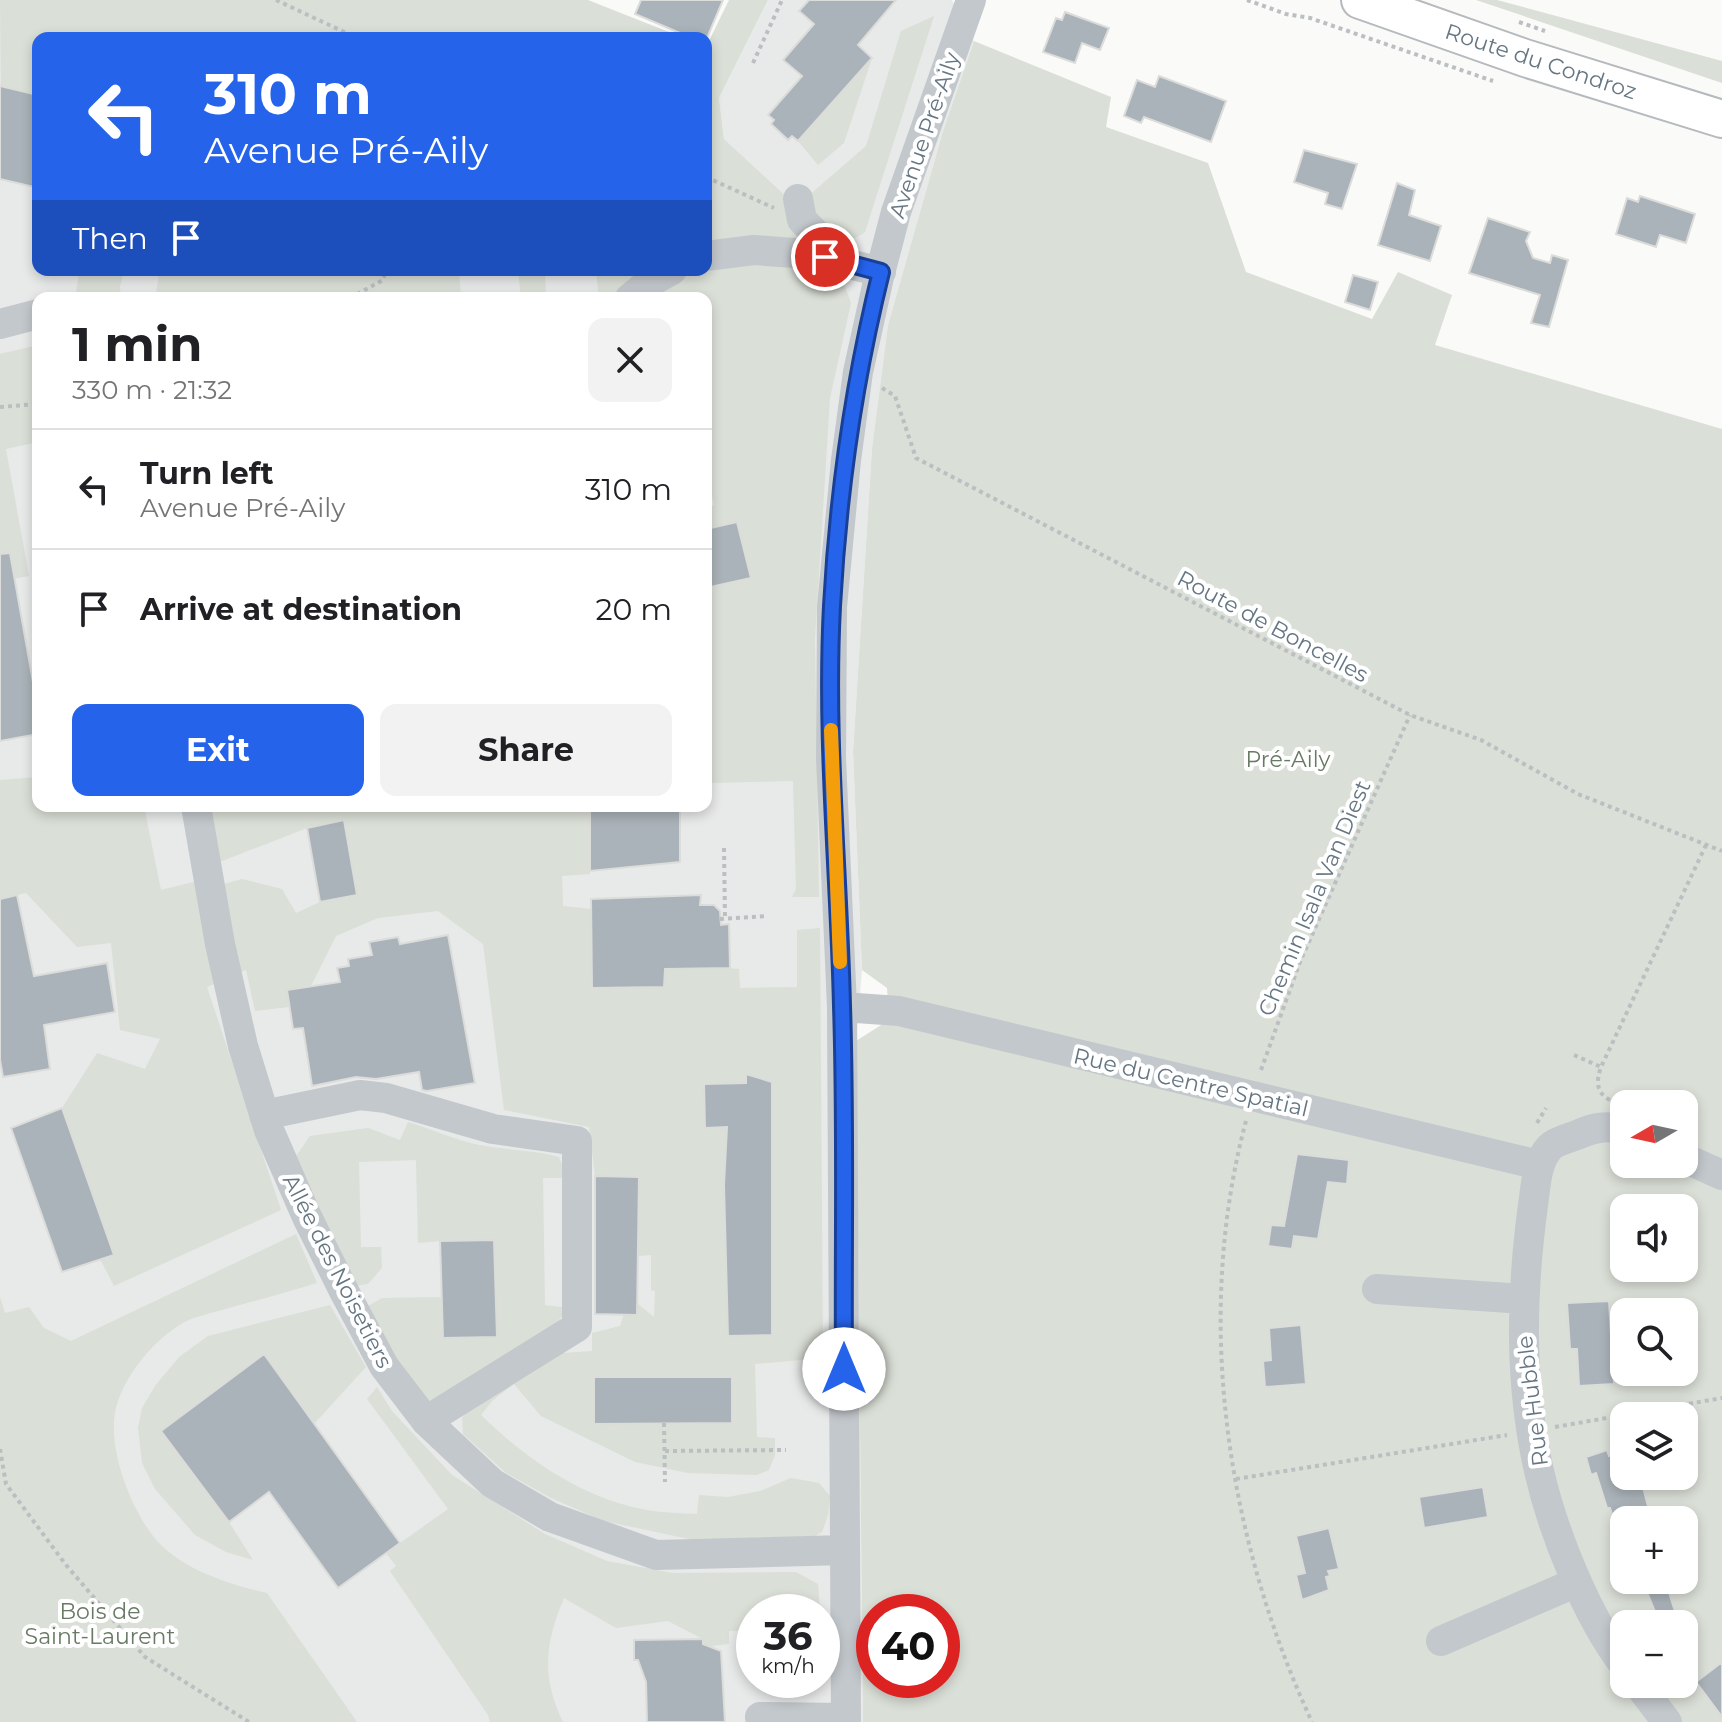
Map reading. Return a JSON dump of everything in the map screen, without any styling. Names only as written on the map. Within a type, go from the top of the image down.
[{"type":"main road","name":"Route du Condroz","points":[[1360,0],[1525,58],[1722,119]]},
{"type":"street","name":"Avenue Pré-Aily","points":[[846,1720],[842,1007],[831,758],[832,607],[858,372],[896,212],[971,0]]},
{"type":"street","points":[[800,210],[815,233],[825,257]]},
{"type":"street","points":[[712,255],[754,250],[825,257],[881,272]]},
{"type":"street","points":[[637,292],[661,276]]},
{"type":"street","points":[[0,324],[32,316]]},
{"type":"street","name":"Allée des Noisetiers","points":[[197,812],[220,944],[243,1046],[264,1115],[307,1217],[345,1293],[384,1366],[426,1421],[492,1483],[550,1517],[656,1555],[845,1550]]},
{"type":"street","name":"Rue du Centre Spatial","points":[[842,1007],[899,1011],[1539,1165]]},
{"type":"street","points":[[264,1115],[360,1095],[386,1098],[493,1129],[577,1141],[577,1327],[426,1421]]},
{"type":"street","points":[[1539,1165],[1551,1145],[1610,1124]]},
{"type":"street","points":[[1698,1164],[1722,1175]]},
{"type":"street","name":"Rue Hubble","points":[[1539,1165],[1524,1299],[1523,1363],[1532,1431],[1549,1504],[1577,1582],[1610,1643]]},
{"type":"street","points":[[1377,1289],[1524,1299]]},
{"type":"street","points":[[1441,1641],[1577,1582]]},
{"type":"street","points":[[1648,1698],[1665,1721]]},
{"type":"street","points":[[760,1717],[846,1720]]},
{"type":"path","points":[[276,0],[344,32]]},
{"type":"path","points":[[753,63],[782,0]]},
{"type":"path","points":[[1247,0],[1286,14],[1310,18]]},
{"type":"path","points":[[712,179],[800,210]]},
{"type":"path","points":[[361,292],[383,280],[384,276]]},
{"type":"path","name":"Route de Boncelles","points":[[858,372],[895,396],[916,458],[1410,715],[1481,740],[1578,794],[1722,851]]},
{"type":"path","points":[[0,407],[32,404]]},
{"type":"path","name":"Chemin Isala Van Diest","points":[[1312,1722],[1266,1608],[1250,1553],[1226,1403],[1222,1284],[1238,1150],[1252,1096],[1300,962],[1410,715]]},
{"type":"path","points":[[1610,1105],[1599,1090],[1597,1079],[1601,1067],[1706,845]]},
{"type":"path","points":[[724,848],[723,919],[766,916]]},
{"type":"path","points":[[1574,1055],[1601,1067]]},
{"type":"path","points":[[1236,1479],[1722,1398]]},
{"type":"path","points":[[664,1423],[665,1482]]},
{"type":"path","points":[[0,1449],[6,1484],[66,1565],[145,1657],[249,1722]]},
{"type":"path","points":[[665,1451],[786,1450]]},
{"type":"shaded area","points":[[0,0],[32,32],[32,276],[712,276],[712,265],[787,197],[724,139],[719,98],[768,0],[952,0],[974,41],[943,131],[888,325],[872,448],[853,752],[862,970],[856,1041],[862,1594],[856,1594],[856,1698],[863,1698],[863,1722],[233,1722],[0,1450]]},
{"type":"green space","points":[[0,0],[588,0],[669,32],[32,32],[32,94],[5,87],[1,101]]},
{"type":"green space","points":[[729,0],[768,0],[719,98],[724,139],[787,197],[807,197],[866,146],[901,31],[934,16],[865,232],[853,239],[814,245],[712,243],[712,35]]},
{"type":"green space","points":[[1476,0],[1497,0],[1722,61],[1722,83]]},
{"type":"green space","name":"Pré-Aily","points":[[974,41],[1111,97],[1106,127],[1208,163],[1246,272],[1372,319],[1398,272],[1452,295],[1435,345],[1722,429],[1722,1722],[863,1722],[863,1698],[960,1698],[960,1594],[862,1594],[856,1041],[889,1020],[887,988],[862,970],[853,752],[872,448],[888,325],[943,131]]},
{"type":"green space","points":[[872,58],[844,143],[818,165],[798,141]]},
{"type":"green space","points":[[712,265],[806,265],[842,279],[851,303],[830,398],[815,639],[819,897],[792,897],[796,889],[793,781],[712,783],[712,587],[751,578],[737,522],[712,528],[712,292],[652,292],[673,278],[712,276]]},
{"type":"green space","points":[[79,276],[123,276],[120,292],[76,292]]},
{"type":"green space","points":[[159,276],[459,276],[461,292],[156,292]]},
{"type":"green space","points":[[519,276],[545,276],[546,292],[520,292]]},
{"type":"green space","points":[[597,276],[639,276],[616,292],[598,292]]},
{"type":"green space","points":[[32,346],[32,443],[6,449],[29,576],[0,581],[0,354]]},
{"type":"green space","points":[[32,777],[32,812],[145,812],[161,890],[197,881],[199,891],[242,879],[282,889],[296,913],[320,902],[356,895],[344,820],[307,828],[212,865],[204,812],[590,812],[590,874],[562,876],[563,906],[591,909],[592,988],[665,964],[739,969],[740,988],[797,987],[797,930],[820,928],[823,1358],[755,1364],[757,1437],[775,1438],[775,1455],[769,1470],[757,1475],[688,1473],[635,1462],[541,1416],[514,1384],[492,1401],[481,1415],[517,1447],[557,1475],[600,1497],[647,1510],[697,1514],[699,1495],[728,1497],[760,1491],[791,1478],[819,1483],[830,1496],[822,1532],[802,1544],[708,1543],[604,1521],[551,1498],[506,1473],[463,1434],[462,1418],[472,1400],[549,1354],[592,1351],[592,1333],[620,1326],[624,1314],[637,1314],[638,1304],[654,1317],[651,1255],[638,1256],[639,1177],[595,1176],[589,1127],[504,1110],[483,944],[438,911],[378,918],[336,936],[311,986],[287,990],[289,1007],[255,1011],[246,970],[207,987],[281,1210],[114,1286],[100,1259],[62,1108],[97,1053],[145,1069],[160,1039],[120,1030],[111,943],[77,947],[26,893],[0,899],[0,780]],"holes":[[[746,1074],[772,1082],[772,1335],[724,1184],[727,1127],[705,1127],[704,1084],[746,1083]],[[594,1377],[732,1377],[732,1423],[594,1424]]]},
{"type":"green space","points":[[408,1122],[479,1145],[559,1157],[567,1178],[543,1178],[545,1305],[569,1308],[548,1333],[427,1405],[400,1368],[368,1306],[382,1298],[442,1297],[440,1241],[418,1243],[416,1160],[359,1162],[361,1247],[381,1247],[382,1268],[368,1284],[348,1287],[294,1159],[310,1136],[368,1128],[400,1140]]},
{"type":"green space","name":"Bois de Saint-Laurent","points":[[296,1234],[317,1283],[196,1317],[168,1333],[142,1359],[128,1379],[114,1417],[114,1436],[122,1475],[130,1495],[158,1542],[194,1568],[238,1586],[267,1593],[357,1722],[0,1722],[0,1297],[5,1313],[29,1307],[44,1328],[71,1341]]},
{"type":"green space","points":[[330,1305],[366,1367],[314,1424],[263,1354],[161,1431],[229,1522],[253,1560],[226,1552],[195,1535],[155,1489],[142,1463],[138,1428],[142,1408],[179,1357],[208,1336]]},
{"type":"green space","points":[[377,1387],[392,1411],[452,1475],[545,1534],[607,1561],[673,1573],[796,1572],[818,1584],[819,1594],[736,1594],[736,1631],[729,1631],[729,1644],[704,1647],[703,1639],[668,1621],[616,1628],[564,1598],[553,1630],[548,1660],[551,1690],[563,1722],[490,1722],[390,1571],[396,1566],[386,1553],[448,1509],[367,1399]]},
{"type":"building","points":[[641,0],[723,0],[710,32],[678,32],[635,14]]},
{"type":"building","points":[[809,0],[896,0],[858,45],[872,58],[798,141],[792,136],[788,140],[771,124],[774,120],[768,115],[802,76],[783,60],[814,24],[799,11]]},
{"type":"building","points":[[1065,12],[1109,28],[1100,50],[1082,43],[1075,63],[1043,52],[1056,18],[1062,20]]},
{"type":"building","points":[[1159,76],[1226,101],[1211,142],[1144,117],[1141,123],[1124,116],[1137,80],[1155,87]]},
{"type":"building","points":[[0,86],[32,94],[32,187],[0,179]]},
{"type":"building","points":[[1304,150],[1357,164],[1342,209],[1325,204],[1328,193],[1294,182]]},
{"type":"building","points":[[1397,183],[1415,190],[1409,215],[1441,226],[1430,261],[1378,245]]},
{"type":"building","points":[[1640,196],[1695,214],[1686,243],[1660,235],[1656,247],[1616,234],[1627,198],[1638,202]]},
{"type":"building","points":[[1488,218],[1530,232],[1526,241],[1533,258],[1550,263],[1552,255],[1568,260],[1549,327],[1531,323],[1540,295],[1469,273]]},
{"type":"building","points":[[1353,275],[1378,282],[1370,310],[1345,302]]},
{"type":"building","points":[[737,522],[751,578],[712,587],[712,528]]},
{"type":"building","points":[[10,553],[32,676],[32,735],[0,741],[0,554]]},
{"type":"building","points":[[590,812],[680,812],[680,862],[590,871]]},
{"type":"building","points":[[344,820],[357,895],[320,902],[307,828]]},
{"type":"building","points":[[17,895],[34,976],[107,963],[115,1012],[44,1025],[50,1069],[3,1077],[0,1060],[0,899]]},
{"type":"building","points":[[701,895],[700,905],[714,905],[720,911],[721,925],[729,924],[730,968],[665,969],[664,987],[592,988],[591,899]]},
{"type":"building","points":[[448,935],[475,1083],[427,1091],[422,1090],[419,1072],[376,1079],[356,1077],[312,1086],[303,1028],[293,1029],[287,990],[340,982],[337,968],[349,966],[348,959],[372,955],[369,942],[398,937],[400,944]]},
{"type":"building","points":[[746,1074],[772,1082],[772,1335],[728,1336],[724,1185],[727,1127],[705,1128],[704,1084],[746,1083]]},
{"type":"building","points":[[62,1108],[114,1255],[62,1272],[11,1128]]},
{"type":"building","points":[[1297,1154],[1349,1160],[1347,1184],[1328,1182],[1318,1239],[1294,1236],[1292,1249],[1268,1246],[1271,1225],[1284,1226]]},
{"type":"building","points":[[595,1176],[639,1177],[637,1315],[595,1314]]},
{"type":"building","points":[[494,1240],[497,1337],[443,1338],[440,1241]]},
{"type":"building","points":[[1609,1301],[1610,1384],[1579,1386],[1577,1349],[1570,1349],[1567,1303]]},
{"type":"building","points":[[1301,1325],[1306,1384],[1265,1387],[1263,1361],[1271,1360],[1269,1328]]},
{"type":"building","points":[[264,1354],[400,1543],[338,1588],[269,1492],[229,1522],[161,1431]]},
{"type":"building","points":[[594,1377],[732,1377],[732,1423],[594,1424]]},
{"type":"building","points":[[1607,1450],[1610,1456],[1610,1490],[1644,1490],[1648,1506],[1607,1508],[1596,1473],[1591,1475],[1586,1457]]},
{"type":"building","points":[[1483,1487],[1488,1517],[1424,1528],[1419,1497]]},
{"type":"building","points":[[1329,1528],[1339,1569],[1328,1571],[1329,1590],[1302,1600],[1296,1575],[1305,1573],[1296,1536]]},
{"type":"building","points":[[1648,1594],[1669,1594],[1675,1610],[1654,1610]]},
{"type":"building","points":[[703,1639],[703,1644],[721,1651],[725,1722],[647,1722],[646,1682],[638,1660],[634,1660],[634,1640]]},
{"type":"building","points":[[1722,1662],[1722,1717],[1698,1685],[1698,1680]]},
{"type":"slow traffic","points":[[831,730],[840,962]]},
{"type":"route","points":[[825,257],[881,272],[858,372],[832,607],[831,758],[842,1007],[844,1369]]}]
